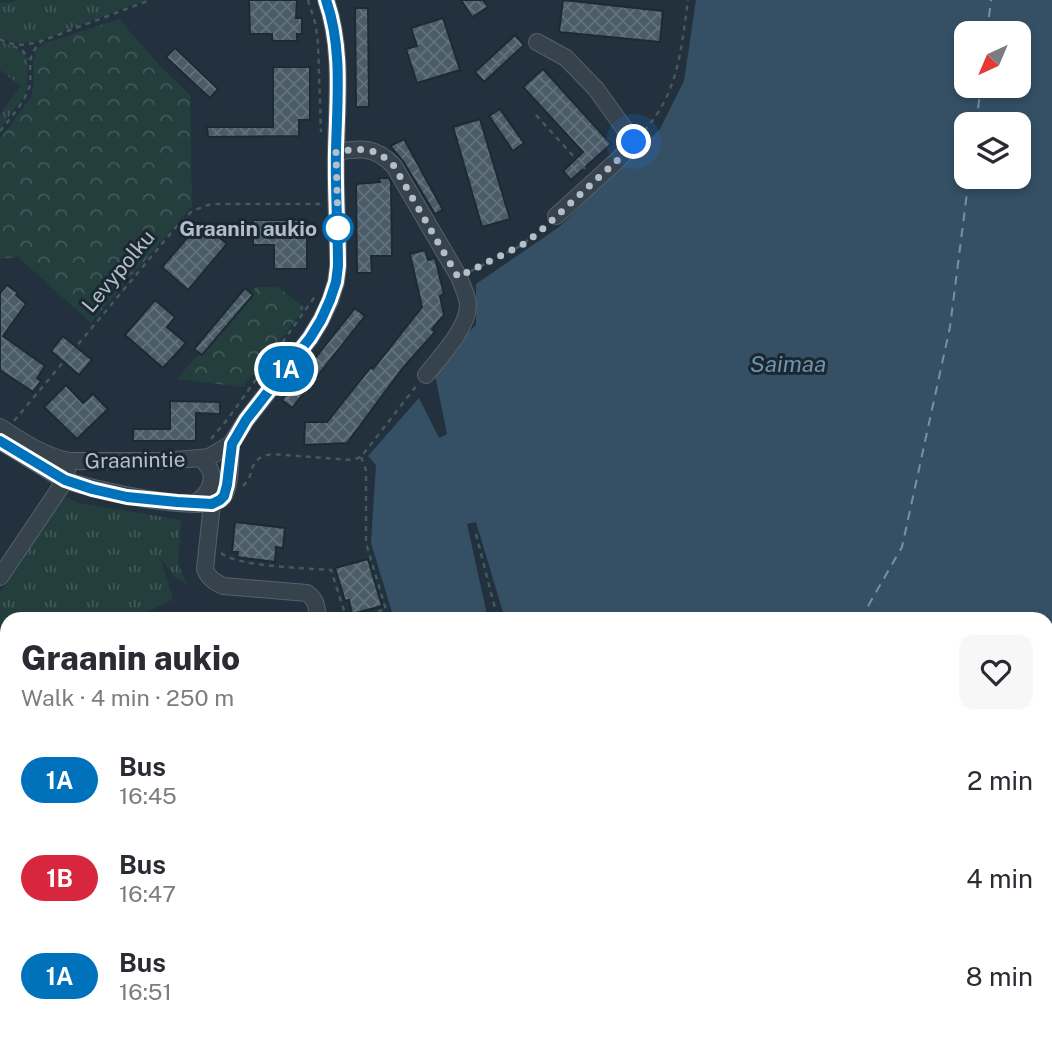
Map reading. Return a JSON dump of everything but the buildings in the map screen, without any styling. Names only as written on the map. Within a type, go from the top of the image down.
[{"type":"street","points":[[317,612],[313,597],[307,593],[223,586],[214,581],[205,569],[212,504],[224,496],[232,444],[246,420],[310,338],[321,320],[336,282],[336,43],[332,16],[326,0]]},
{"type":"street","points":[[537,42],[566,58],[596,89],[634,142],[556,216]]},
{"type":"street","points":[[336,152],[371,150],[384,156],[394,166],[467,296],[467,315],[454,339],[426,375]]},
{"type":"street","name":"Graanintie","points":[[7,424],[21,441],[44,453],[69,461],[162,461],[200,458],[209,457],[232,444]]},
{"type":"street","name":"Graanintie","points":[[0,441],[65,480],[127,497],[212,504]]},
{"type":"street","points":[[195,503],[204,497],[212,480],[207,464],[200,458]]},
{"type":"street","points":[[0,577],[65,480],[69,461]]},
{"type":"path","points":[[10,44],[25,45],[42,41],[150,0]]},
{"type":"path","points":[[308,0],[318,44],[321,141]]},
{"type":"path","points":[[634,142],[668,95],[678,69],[688,0]]},
{"type":"path","points":[[0,39],[23,51],[28,57],[30,84],[0,131]]},
{"type":"path","points":[[29,62],[35,48],[42,41]]},
{"type":"path","points":[[536,115],[595,180]]},
{"type":"path","name":"Levypolku","points":[[7,424],[192,211],[211,204],[321,204],[321,211]]},
{"type":"path","points":[[458,277],[522,245],[556,216]]},
{"type":"path","points":[[210,439],[230,416],[317,292]]},
{"type":"path","points":[[238,485],[246,484],[252,466],[263,456],[272,454],[352,460],[361,457],[426,375]]},
{"type":"path","points":[[361,457],[366,470],[366,543],[387,612]]},
{"type":"path","points":[[476,534],[496,612]]},
{"type":"path","points":[[219,548],[223,556],[238,562],[331,570],[345,612]]},
{"type":"path","points":[[376,612],[386,609]]},
{"type":"green space","points":[[22,0],[145,0],[41,40],[20,43],[0,37],[0,3]]},
{"type":"green space","points":[[119,19],[159,65],[190,95],[192,206],[91,323],[18,257],[0,259],[0,139],[31,97],[34,83],[33,61],[37,49],[43,44]]},
{"type":"green space","points":[[0,40],[27,58],[28,83],[25,94],[0,129],[0,114],[21,86],[0,70]]},
{"type":"green space","points":[[256,287],[278,287],[305,308],[243,387],[177,379]]},
{"type":"green space","points":[[64,496],[79,503],[181,520],[178,564],[187,584],[174,577],[160,557],[173,599],[148,612],[0,612],[0,592]]},
{"type":"water","name":"Saimaa","points":[[696,0],[1052,0],[1052,612],[503,612],[476,522],[467,524],[486,612],[392,612],[371,543],[376,465],[368,456],[419,398],[439,438],[447,434],[435,375],[442,358],[476,325],[476,284],[559,227],[660,129],[684,81]]},
{"type":"ferry route","points":[[988,21],[991,0]]},
{"type":"ferry route","points":[[978,112],[979,98]]},
{"type":"ferry route","points":[[865,612],[902,547],[950,327],[967,189]]},
{"type":"bus line","name":"1A","points":[[0,441],[65,480],[92,489],[127,497],[212,504],[224,496],[232,444],[246,420],[310,338],[321,320],[336,282],[336,43],[332,16],[326,0]]},
{"type":"place","name":"Graanin aukio","points":[[338,228]]},
{"type":"route","points":[[338,228],[336,152],[371,150],[384,156],[394,166],[458,277],[510,253],[537,234],[634,142]]}]
